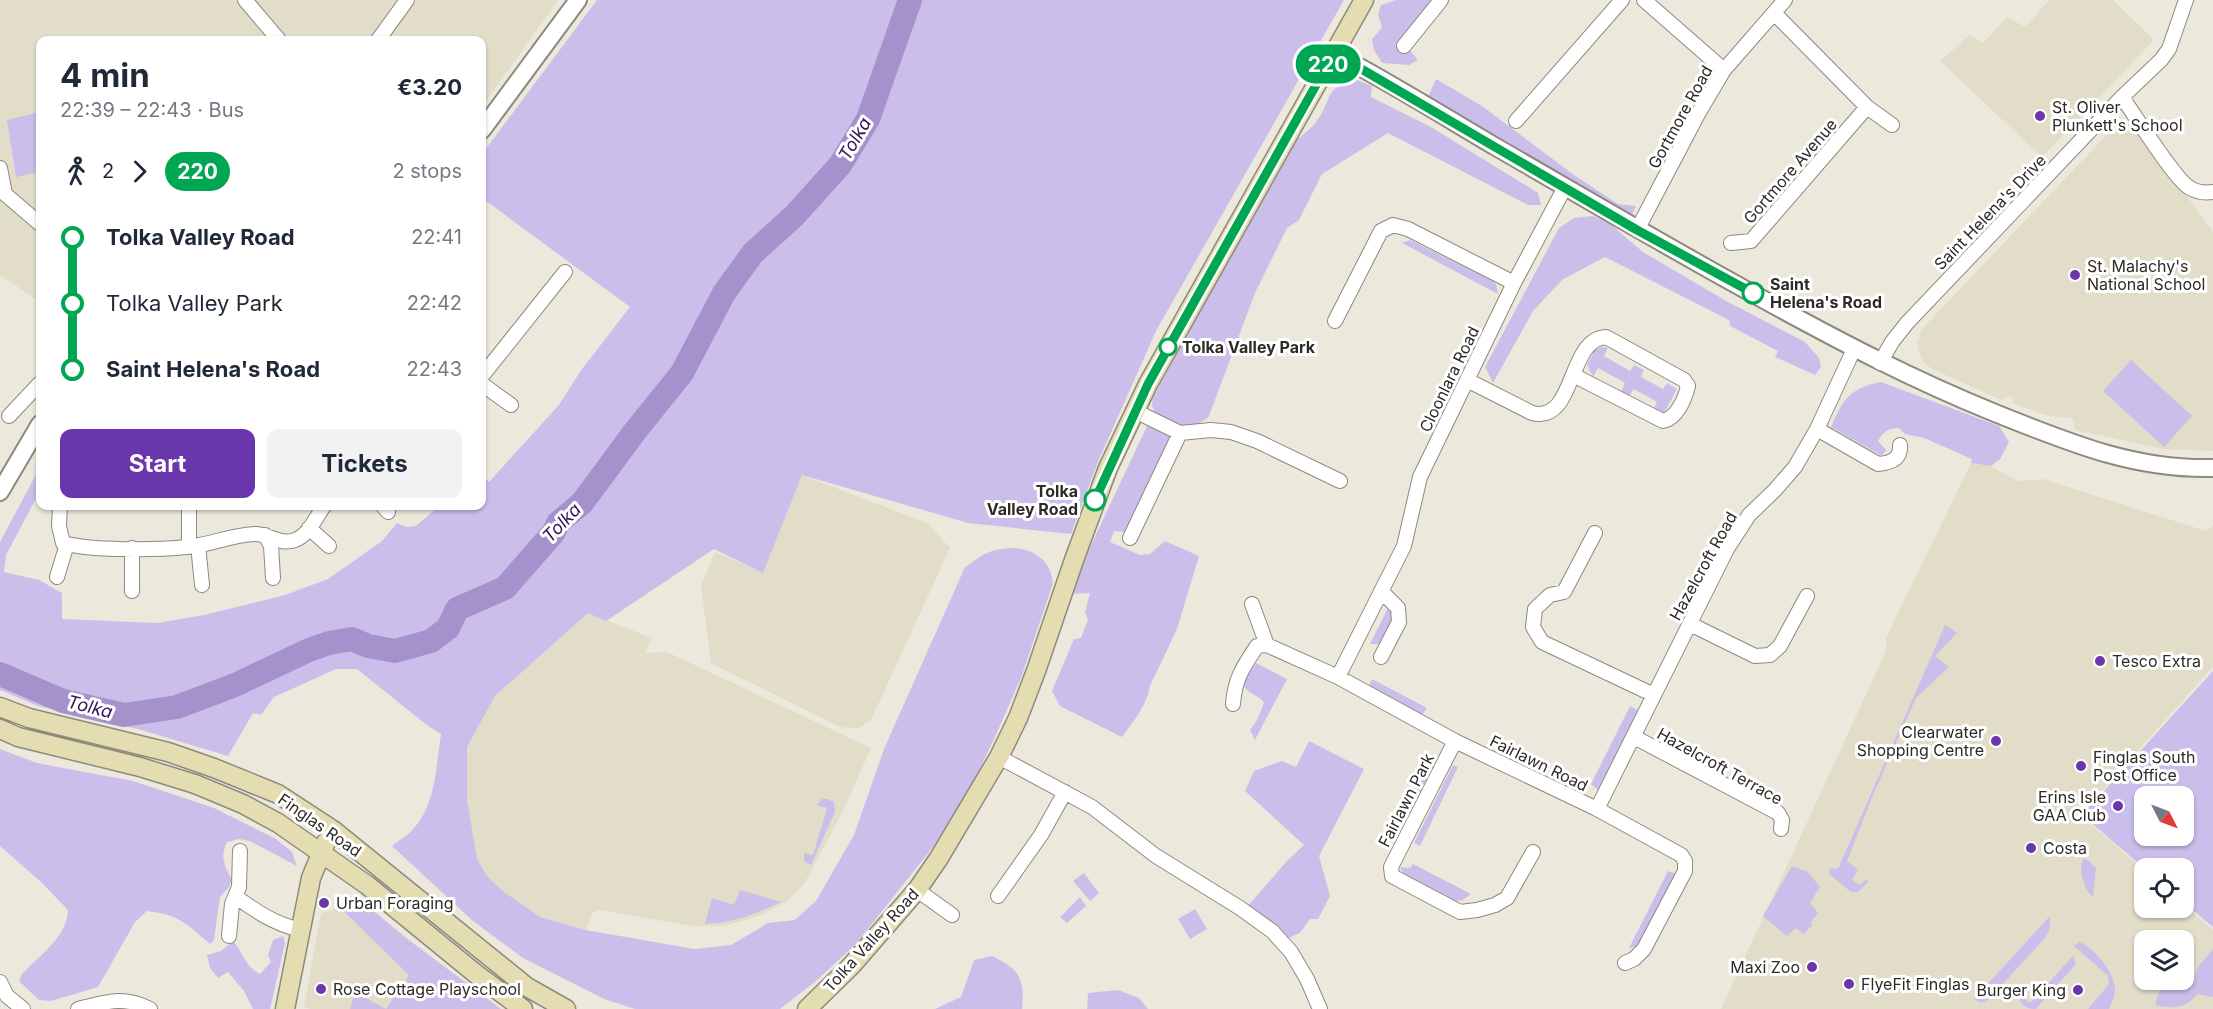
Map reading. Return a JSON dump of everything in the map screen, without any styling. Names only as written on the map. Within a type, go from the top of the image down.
[{"type":"main road","name":"Tolka Valley Road","points":[[807,1009],[851,966],[917,890],[951,839],[999,757],[1018,718],[1036,671],[1090,513],[1135,411],[1179,326],[1364,0]]},
{"type":"main road","name":"Finglas Road","points":[[0,707],[29,718],[168,752],[278,794],[333,830],[527,987],[566,1009]]},
{"type":"main road","name":"Finglas Road","points":[[0,729],[18,737],[195,783],[243,804],[278,823],[367,885],[476,974],[523,1009]]},
{"type":"main road","points":[[285,1009],[311,879],[320,852],[333,830]]},
{"type":"street","points":[[245,0],[276,36]]},
{"type":"street","points":[[381,36],[407,0]]},
{"type":"street","points":[[486,125],[578,0]]},
{"type":"street","points":[[1404,46],[1442,0]]},
{"type":"street","points":[[1516,121],[1622,0]]},
{"type":"street","points":[[1644,0],[1724,70]]},
{"type":"street","name":"Gortmore Road","points":[[1637,230],[1698,114],[1724,70],[1785,0]]},
{"type":"street","name":"Saint Helena's Drive","points":[[1880,363],[1892,342],[1907,323],[2122,97],[2161,60],[2169,49],[2186,0]]},
{"type":"street","points":[[1774,13],[1867,107],[1892,125]]},
{"type":"street","points":[[1334,53],[1637,230],[1880,363],[1945,393],[2110,456],[2150,465],[2190,469],[2213,468]]},
{"type":"street","points":[[2122,97],[2188,188],[2203,193],[2213,192]]},
{"type":"street","name":"Gortmore Avenue","points":[[1731,243],[1750,241],[1867,107]]},
{"type":"street","points":[[0,168],[5,195],[36,221]]},
{"type":"street","name":"Cloonlara Road","points":[[1338,677],[1404,546],[1420,477],[1564,187]]},
{"type":"street","points":[[1335,321],[1382,231],[1393,225],[1408,229],[1514,284]]},
{"type":"street","points":[[486,371],[565,272]]},
{"type":"street","points":[[1467,380],[1532,413],[1542,415],[1556,408],[1585,350],[1594,340],[1606,337],[1684,380],[1688,386],[1674,415],[1669,420],[1663,421],[1573,375]]},
{"type":"street","name":"Hazelcroft Road","points":[[1597,809],[1727,549],[1749,515],[1795,467],[1817,429],[1854,349]]},
{"type":"street","points":[[486,387],[510,405]]},
{"type":"street","points":[[9,416],[36,388]]},
{"type":"street","points":[[1135,411],[1180,433],[1211,430],[1231,432],[1257,441],[1340,481]]},
{"type":"street","points":[[1817,429],[1878,464],[1888,464],[1896,459],[1900,452],[1900,445]]},
{"type":"street","points":[[0,492],[36,431]]},
{"type":"street","points":[[1130,538],[1180,433]]},
{"type":"street","points":[[60,510],[59,526],[63,543],[76,546],[132,548],[193,546],[256,534],[283,542],[295,540],[309,528],[321,510]]},
{"type":"street","points":[[189,510],[193,546],[202,585]]},
{"type":"street","points":[[309,528],[329,546]]},
{"type":"street","points":[[1595,532],[1564,592],[1550,595],[1535,609],[1533,627],[1542,642],[1654,695]]},
{"type":"street","points":[[264,535],[271,546],[273,578]]},
{"type":"street","points":[[57,578],[67,544]]},
{"type":"street","points":[[132,548],[132,591]]},
{"type":"street","points":[[1381,591],[1398,608],[1399,622],[1381,657]]},
{"type":"street","points":[[1690,624],[1755,656],[1770,655],[1780,646],[1808,596]]},
{"type":"street","points":[[1233,704],[1234,685],[1245,665],[1257,646],[1267,645],[1252,604]]},
{"type":"street","name":"Fairlawn Road","points":[[1267,645],[1338,677],[1455,741],[1597,809],[1681,855],[1685,861],[1685,871],[1644,949],[1634,959],[1625,963]]},
{"type":"street","name":"Hazelcroft Terrace","points":[[1634,737],[1778,813],[1782,820],[1781,829]]},
{"type":"street","name":"Fairlawn Park","points":[[1455,741],[1391,867],[1392,876],[1460,912],[1477,910],[1503,902],[1513,890],[1533,852]]},
{"type":"street","points":[[999,757],[1092,807],[1156,856],[1240,908],[1272,931],[1291,952],[1307,979],[1320,1009]]},
{"type":"street","points":[[998,896],[1041,835],[1065,792]]},
{"type":"street","points":[[230,936],[232,904],[240,887],[240,851]]},
{"type":"street","points":[[917,890],[952,915]]},
{"type":"street","points":[[236,897],[279,924],[300,930]]},
{"type":"street","points":[[0,982],[8,996],[23,1009]]},
{"type":"street","points":[[78,1009],[111,1000],[134,1001],[150,1009]]},
{"type":"shaded area","points":[[0,0],[558,0],[486,101],[486,36],[36,36],[36,299],[0,275]]},
{"type":"shaded area","name":"Tolka Valley Park","points":[[597,0],[1344,0],[1156,331],[1097,464],[1071,534],[968,523],[802,475],[763,573],[714,549],[606,621],[588,613],[495,696],[467,747],[467,799],[477,859],[487,876],[504,892],[540,917],[586,930],[694,949],[731,945],[768,923],[795,920],[816,901],[854,835],[884,749],[965,567],[985,554],[1007,548],[1028,551],[1038,555],[1045,562],[1053,583],[1021,678],[976,777],[941,837],[856,944],[816,981],[780,1009],[635,1009],[604,999],[523,958],[473,921],[392,846],[412,831],[427,808],[434,784],[441,734],[357,669],[336,669],[274,697],[261,715],[253,713],[228,756],[138,729],[38,706],[0,690],[0,542],[36,474],[36,499],[6,555],[4,572],[39,580],[62,593],[62,619],[158,623],[204,615],[285,595],[328,579],[382,541],[397,523],[406,527],[416,526],[434,510],[486,510],[486,479],[489,482],[558,406],[582,369],[630,307],[486,201],[486,149]]},
{"type":"shaded area","points":[[1396,0],[1437,0],[1403,42],[1418,60],[1409,65],[1382,63],[1374,50],[1372,39],[1382,28],[1378,14],[1381,5]]},
{"type":"shaded area","name":"St. Oliver Plunkett's School","points":[[2049,0],[2113,0],[2154,40],[2042,157],[1940,61],[1970,35],[1983,43],[2007,17],[2025,27]]},
{"type":"shaded area","points":[[1436,79],[1482,106],[1574,175],[1618,204],[1636,206],[1631,217],[1567,182],[1458,113],[1428,97]]},
{"type":"shaded area","points":[[1357,80],[1372,86],[1371,97],[1431,127],[1538,193],[1541,205],[1528,205],[1388,133],[1322,174],[1299,220],[1287,228],[1255,293],[1209,416],[1200,423],[1191,425],[1176,424],[1163,419],[1154,410],[1152,402],[1155,394],[1294,142],[1316,122],[1333,91],[1346,83]]},
{"type":"shaded area","points":[[36,113],[36,173],[16,177],[7,120]]},
{"type":"shaded area","name":"St. Malachy's National School","points":[[2120,121],[2127,122],[2139,130],[2213,232],[2213,451],[2163,449],[2076,430],[2072,418],[2045,415],[2012,403],[2013,399],[2010,396],[2002,400],[1932,369],[1923,362],[1919,353],[1917,342],[1922,329]]},
{"type":"shaded area","points":[[1593,216],[1609,223],[1643,252],[1728,302],[1805,342],[1819,358],[1821,367],[1815,375],[1775,357],[1778,351],[1730,326],[1729,320],[1605,257],[1562,280],[1533,311],[1493,383],[1485,367],[1559,228],[1574,218]]},
{"type":"shaded area","points":[[1410,240],[1489,279],[1496,284],[1498,294],[1402,243]]},
{"type":"shaded area","points":[[1602,347],[1608,348],[1604,356],[1630,371],[1634,365],[1644,370],[1641,377],[1663,389],[1667,383],[1677,389],[1664,413],[1654,408],[1657,402],[1634,389],[1629,396],[1621,392],[1625,383],[1598,368],[1593,377],[1587,365],[1595,350]]},
{"type":"shaded area","points":[[2131,360],[2192,416],[2164,447],[2103,391]]},
{"type":"shaded area","points":[[1881,382],[1999,426],[2009,442],[2000,459],[1991,466],[1971,463],[1972,459],[1924,438],[1905,434],[1899,428],[1886,431],[1878,441],[1886,450],[1882,456],[1831,427],[1849,396],[1855,391]]},
{"type":"shaded area","points":[[1148,424],[1173,436],[1125,532],[1114,531],[1110,542],[1140,555],[1150,554],[1165,541],[1199,556],[1177,629],[1150,686],[1143,707],[1122,737],[1060,706],[1052,691],[1074,639],[1081,638],[1088,620],[1085,612],[1090,593],[1070,594]]},
{"type":"shaded area","name":"Clearwater Shopping Centre","points":[[1971,463],[1991,466],[2018,481],[2043,479],[2206,531],[2213,526],[2213,667],[2080,815],[2134,862],[2134,918],[2194,918],[2194,914],[2213,930],[2213,1009],[1721,1009],[1886,651],[1886,638]]},
{"type":"shaded area","points":[[802,475],[927,523],[950,548],[871,720],[858,729],[840,727],[711,663],[701,586],[715,552],[763,572]]},
{"type":"shaded area","points":[[1388,608],[1393,612],[1392,624],[1379,644],[1370,644]]},
{"type":"shaded area","points":[[588,613],[652,638],[645,653],[667,652],[871,748],[843,811],[804,884],[786,902],[762,915],[725,926],[692,926],[600,910],[592,913],[586,930],[540,917],[519,904],[487,876],[477,859],[474,848],[467,799],[467,747],[495,696]]},
{"type":"shaded area","points":[[1945,625],[1957,633],[1935,656],[1949,667],[1916,698],[1873,795],[1847,861],[1858,870],[1852,880],[1860,885],[1867,879],[1868,882],[1858,892],[1851,892],[1829,874],[1830,868],[1838,869]]},
{"type":"shaded area","points":[[1256,663],[1287,679],[1255,740],[1250,730],[1264,703],[1244,686],[1246,678]]},
{"type":"shaded area","name":"Erins Isle GAA Club","points":[[2213,671],[2213,927],[2194,911],[2194,858],[2134,860],[2082,815]]},
{"type":"shaded area","points":[[1372,679],[1427,708],[1422,715],[1368,688]]},
{"type":"shaded area","points":[[1630,706],[1640,711],[1598,790],[1591,784]]},
{"type":"shaded area","points":[[1309,741],[1364,769],[1319,856],[1330,896],[1318,919],[1310,919],[1300,933],[1286,939],[1248,906],[1304,845],[1245,791],[1254,771],[1282,761],[1296,767]]},
{"type":"shaded area","points":[[0,749],[37,763],[133,781],[214,808],[276,839],[292,852],[297,866],[250,841],[239,839],[227,842],[224,861],[232,879],[229,887],[220,897],[214,940],[210,944],[182,921],[158,912],[147,911],[135,922],[98,987],[51,1001],[39,1000],[19,981],[22,974],[58,937],[63,929],[68,910],[42,883],[0,846]]},
{"type":"shaded area","points":[[1430,756],[1440,761],[1420,799],[1411,794]]},
{"type":"shaded area","points":[[1453,765],[1458,767],[1420,846],[1414,843]]},
{"type":"shaded area","points":[[822,799],[834,802],[835,812],[811,865],[804,861],[804,853],[813,855],[827,808],[816,805]]},
{"type":"shaded area","points":[[2083,859],[2088,860],[2096,868],[2093,897],[2083,880],[2081,869]]},
{"type":"shaded area","points":[[1413,864],[1471,894],[1463,900],[1449,902],[1406,880],[1400,867],[1410,868]]},
{"type":"shaded area","points":[[1792,866],[1808,872],[1820,887],[1810,903],[1818,913],[1811,922],[1812,925],[1804,934],[1796,928],[1787,936],[1763,916]]},
{"type":"shaded area","points":[[1668,871],[1676,874],[1643,945],[1629,948]]},
{"type":"shaded area","points":[[1084,873],[1099,893],[1090,901],[1073,881]]},
{"type":"shaded area","points":[[740,890],[781,902],[744,917],[705,924],[712,898],[734,905]]},
{"type":"shaded area","points":[[1080,897],[1086,906],[1067,923],[1060,917]]},
{"type":"shaded area","points":[[358,898],[405,937],[501,1009],[386,1009],[409,975],[340,908]]},
{"type":"shaded area","points":[[338,908],[414,976],[392,1009],[310,1009],[304,1007],[321,913]]},
{"type":"shaded area","points":[[1195,909],[1207,929],[1190,939],[1178,919]]},
{"type":"shaded area","points":[[2050,916],[2050,929],[2044,939],[1989,999],[1982,1003],[1974,999]]},
{"type":"shaded area","points":[[283,936],[285,943],[270,1009],[253,1009],[244,991],[228,972],[218,978],[210,968],[207,955],[221,951],[233,941],[247,963],[260,974],[271,962],[268,955],[273,940]]},
{"type":"shaded area","points":[[2079,942],[2097,955],[2112,977],[2115,993],[2109,1009],[2088,1009],[2109,984],[2108,976],[2074,946]]},
{"type":"shaded area","points":[[2213,949],[2213,997],[2197,994],[2188,1003],[2178,1007],[2155,1005],[2160,990],[2194,990],[2194,978],[2198,967]]},
{"type":"shaded area","points":[[992,956],[1008,965],[1018,976],[1022,989],[1022,1009],[935,1009],[961,997],[974,960]]},
{"type":"shaded area","points":[[2073,956],[2076,964],[2036,1009],[2022,1004],[2019,999],[2022,997],[2030,1003]]},
{"type":"shaded area","points":[[1118,990],[1139,998],[1148,1009],[1087,1009],[1088,993]]},
{"type":"shaded area","points":[[355,992],[386,1009],[350,1009]]},
{"type":"waterway","name":"Tolka","points":[[0,674],[63,701],[124,715],[177,707],[235,685],[329,643],[352,639],[368,646],[395,651],[431,641],[448,628],[457,609],[505,588],[554,532],[558,523],[582,503],[682,373],[724,293],[753,253],[794,216],[840,165],[868,119],[910,0]]},
{"type":"bus line","name":"220","points":[[1095,500],[1148,384],[1334,53],[1637,230],[1753,293]]},
{"type":"place","name":"St. Oliver Plunkett's School","points":[[2040,116]]},
{"type":"place","name":"St. Malachy's National School","points":[[2075,275]]},
{"type":"place","name":"Saint Helena's Road","points":[[1753,293]]},
{"type":"place","name":"Tolka Valley Park","points":[[1168,347]]},
{"type":"place","name":"Tolka Valley Road","points":[[1095,500]]},
{"type":"place","name":"Tesco Extra","points":[[2100,661]]},
{"type":"place","name":"Clearwater Shopping Centre","points":[[1996,741]]},
{"type":"place","name":"Finglas South Post Office","points":[[2081,766]]},
{"type":"place","name":"Erins Isle GAA Club","points":[[2118,806]]},
{"type":"place","name":"Costa","points":[[2031,848]]},
{"type":"place","name":"Urban Foraging","points":[[324,903]]},
{"type":"place","name":"Maxi Zoo","points":[[1812,967]]},
{"type":"place","name":"FlyeFit Finglas","points":[[1849,984]]},
{"type":"place","name":"Rose Cottage Playschool","points":[[321,989]]},
{"type":"place","name":"Burger King","points":[[2078,990]]}]
